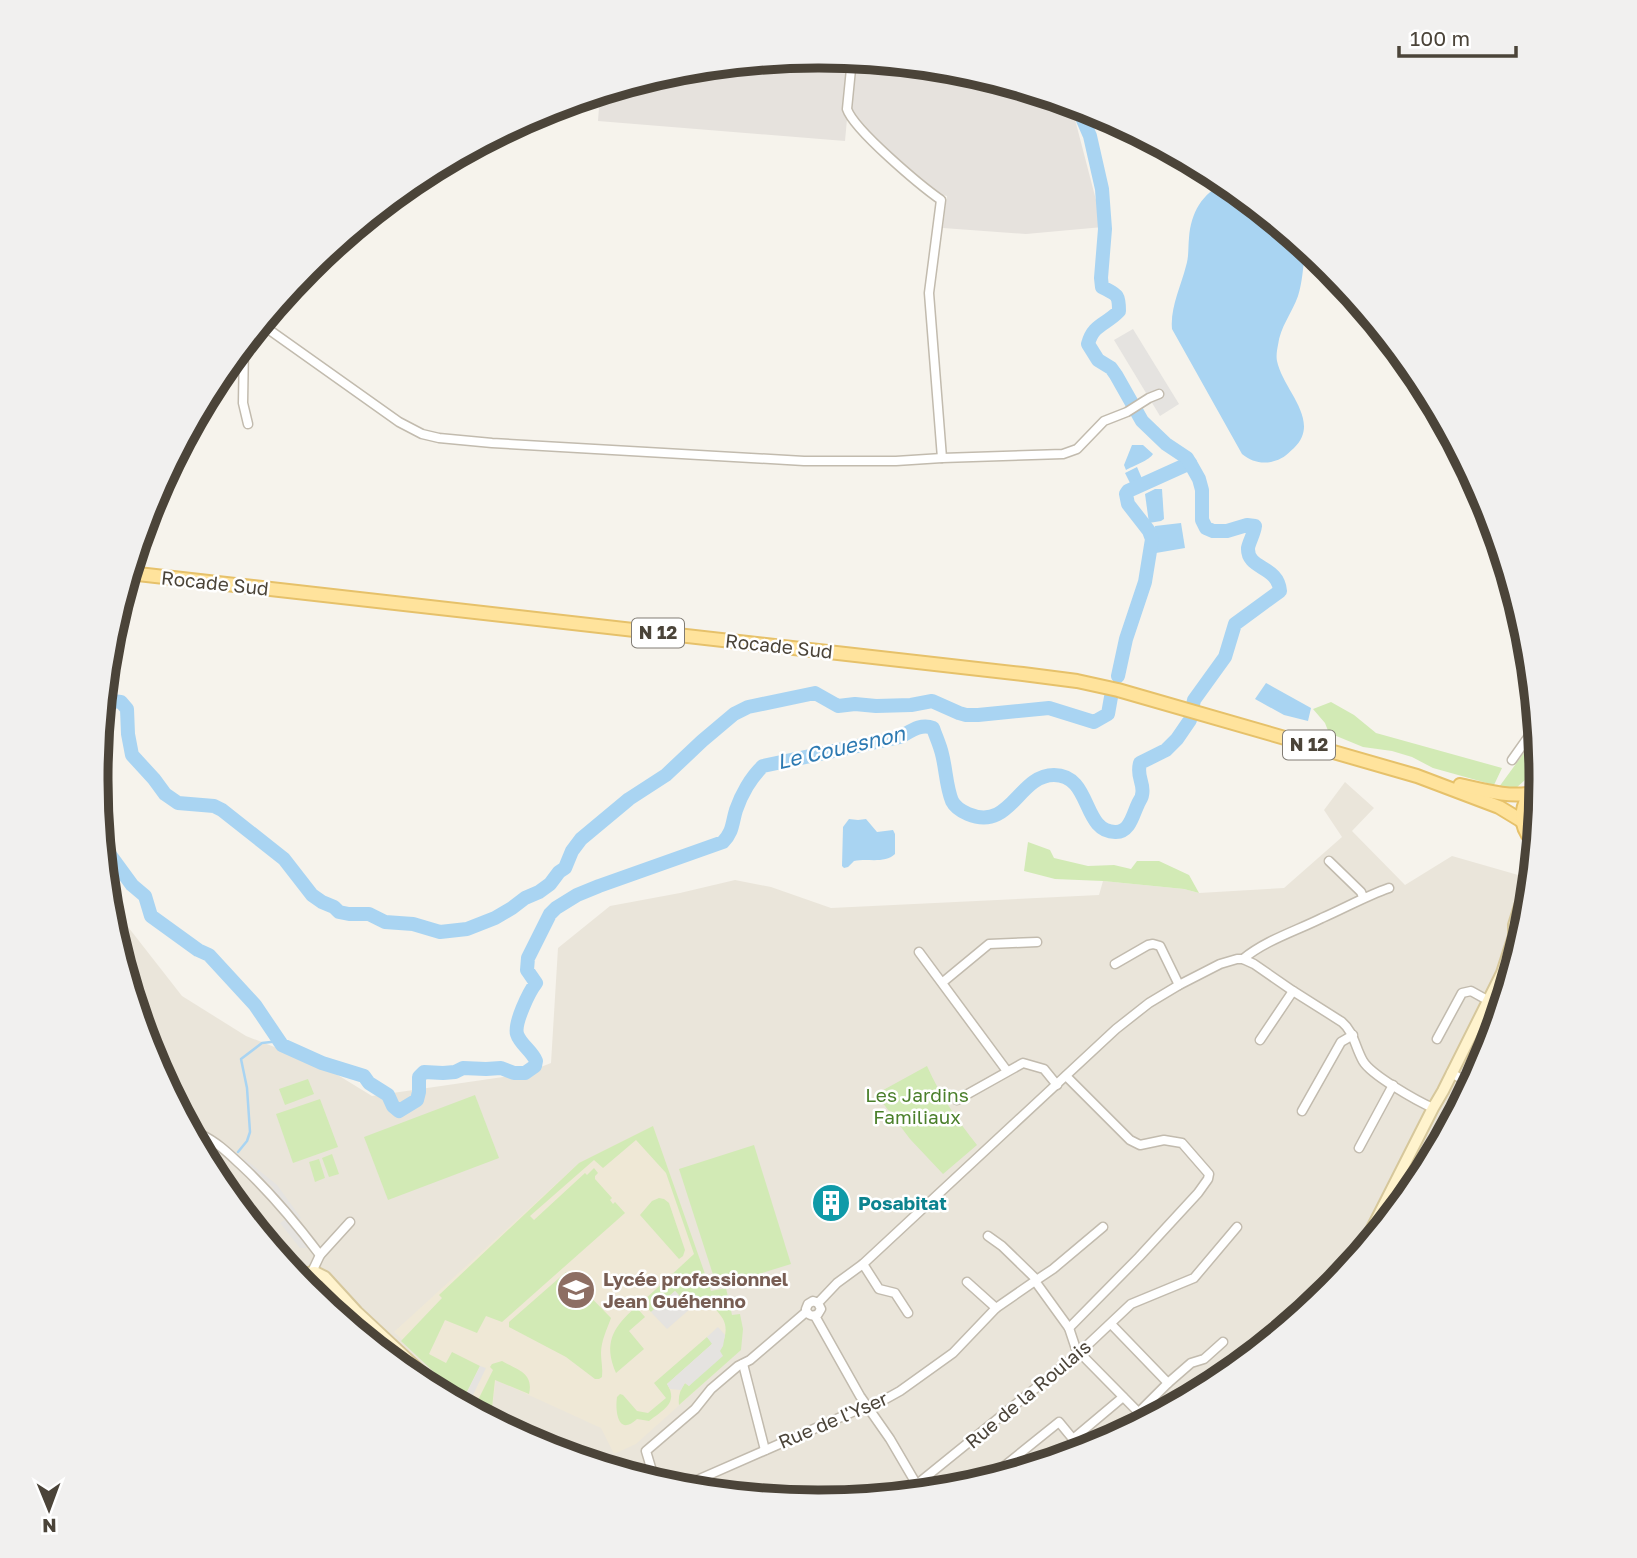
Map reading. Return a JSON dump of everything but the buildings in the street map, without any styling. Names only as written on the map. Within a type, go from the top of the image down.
[{"type":"main road","name":"Rocade Sud","points":[[138,574],[1077,681],[1118,690],[1417,776],[1499,807],[1522,821]]},
{"type":"main road","name":"Rocade Sud","points":[[1417,776],[1506,794],[1522,795],[1529,792]]},
{"type":"main road","points":[[1527,834],[1522,821],[1525,803],[1529,798]]},
{"type":"main road","points":[[1377,1218],[1502,973]]},
{"type":"main road","points":[[307,1273],[325,1277],[357,1312],[404,1356]]},
{"type":"street","points":[[851,69],[847,109],[849,116],[884,151],[941,200],[929,293],[943,458]]},
{"type":"street","points":[[268,329],[399,422],[422,434],[439,438],[804,461],[896,461],[1063,454],[1077,449],[1104,421],[1159,394]]},
{"type":"street","points":[[244,362],[243,403],[248,424]]},
{"type":"street","points":[[1512,760],[1528,737]]},
{"type":"street","points":[[1329,861],[1363,897]]},
{"type":"street","points":[[1243,960],[1257,948],[1363,897],[1389,888]]},
{"type":"street","points":[[943,982],[989,944],[1037,942]]},
{"type":"street","points":[[1115,964],[1148,945],[1160,946],[1179,985]]},
{"type":"street","points":[[919,952],[1007,1071]]},
{"type":"street","points":[[652,1470],[646,1451],[695,1409],[711,1389],[738,1366],[811,1314],[818,1314],[821,1308],[818,1303],[837,1283],[863,1264],[1116,1029],[1149,1003],[1229,961],[1243,960],[1254,964],[1342,1021],[1349,1027],[1364,1064],[1393,1085],[1433,1108]]},
{"type":"street","points":[[1260,1040],[1293,991]]},
{"type":"street","points":[[1437,1039],[1462,993],[1471,991],[1489,1000]]},
{"type":"street","points":[[1301,1111],[1341,1042],[1353,1035]]},
{"type":"street","points":[[957,1100],[1023,1063],[1044,1069],[1056,1085]]},
{"type":"street","points":[[1451,1073],[1462,1079]]},
{"type":"street","points":[[1066,1076],[1130,1140],[1140,1145],[1164,1140],[1182,1143],[1209,1174],[1198,1193],[1069,1328]]},
{"type":"street","points":[[1359,1148],[1393,1085]]},
{"type":"street","points":[[204,1136],[212,1139],[266,1189],[320,1255]]},
{"type":"street","points":[[312,1272],[320,1255],[350,1222]]},
{"type":"street","name":"Rue de l'Yser","points":[[706,1481],[765,1450],[900,1391],[953,1353],[996,1308],[1053,1269],[1103,1227]]},
{"type":"street","name":"Rue de la Roulais","points":[[927,1481],[1079,1353],[1131,1304],[1194,1278],[1237,1227]]},
{"type":"street","points":[[988,1237],[1002,1246],[1036,1281],[1069,1328],[1079,1353],[1139,1412],[1191,1363],[1204,1359],[1223,1342]]},
{"type":"street","points":[[863,1264],[879,1289],[895,1293],[908,1313]]},
{"type":"street","points":[[967,1282],[996,1308]]},
{"type":"street","points":[[811,1314],[916,1483]]},
{"type":"street","points":[[1111,1324],[1168,1383]]},
{"type":"street","name":"Rue de l'Yser","points":[[743,1364],[765,1450]]},
{"type":"street","points":[[1006,1465],[1059,1422],[1073,1439],[1123,1397]]},
{"type":"shaded area","points":[[818,68],[911,74],[957,82],[1002,92],[1074,116],[1103,227],[1026,234],[943,228],[947,196],[938,194],[847,119],[845,141],[598,121],[599,103],[635,92],[726,74]]},
{"type":"shaded area","points":[[1133,329],[1179,404],[1160,416],[1114,340]]},
{"type":"shaded area","points":[[1345,782],[1374,808],[1352,831],[1405,885],[1452,856],[1522,876],[1516,918],[1492,1007],[1456,1093],[1434,1134],[1382,1212],[1353,1248],[1287,1313],[1213,1370],[1174,1395],[1090,1436],[1002,1466],[911,1484],[818,1490],[772,1488],[726,1484],[635,1466],[547,1436],[504,1416],[463,1395],[386,1343],[316,1282],[284,1248],[228,1174],[203,1134],[181,1093],[145,1007],[121,918],[182,996],[246,1036],[323,1066],[372,1096],[523,1074],[551,1063],[558,948],[610,906],[735,880],[771,887],[831,908],[1099,895],[1103,881],[1184,889],[1199,893],[1284,888],[1342,837],[1324,810]]},
{"type":"shaded area","name":"Lycée professionnel Jean Guéhenno","points":[[653,1126],[711,1291],[726,1288],[735,1355],[636,1444],[614,1454],[601,1428],[496,1380],[492,1410],[463,1395],[394,1332],[579,1163]]},
{"type":"shaded area","points":[[245,1159],[277,1185],[301,1218],[297,1221],[272,1190],[274,1188],[243,1162]]},
{"type":"shaded area","points":[[286,1219],[307,1248],[300,1248],[280,1223]]},
{"type":"shaded area","points":[[316,1282],[324,1284],[343,1306]]},
{"type":"shaded area","points":[[675,1291],[691,1308],[667,1329],[651,1312]]},
{"type":"shaded area","points":[[718,1327],[725,1335],[720,1351],[723,1356],[689,1386],[685,1383],[681,1390],[670,1389],[667,1384],[712,1344],[707,1337]]},
{"type":"shaded area","points":[[480,1366],[486,1368],[472,1397],[466,1394]]},
{"type":"green space","points":[[1331,702],[1354,715],[1376,733],[1502,768],[1494,785],[1433,768],[1412,757],[1392,751],[1363,747],[1329,733],[1325,723],[1313,709]]},
{"type":"green space","points":[[1528,747],[1529,779],[1515,789],[1499,787]]},
{"type":"green space","points":[[1028,842],[1050,850],[1054,858],[1088,866],[1114,865],[1131,869],[1137,861],[1159,861],[1189,875],[1199,893],[1184,889],[1103,881],[1055,879],[1024,871]]},
{"type":"green space","name":"Les Jardins Familiaux","points":[[927,1066],[949,1107],[977,1145],[943,1174],[910,1139],[876,1094]]},
{"type":"green space","points":[[308,1079],[314,1094],[285,1105],[279,1089]]},
{"type":"green space","points":[[475,1095],[499,1158],[388,1200],[364,1137]]},
{"type":"green space","points":[[320,1099],[338,1147],[293,1163],[276,1114]]},
{"type":"green space","points":[[653,1126],[711,1291],[726,1288],[732,1315],[740,1314],[743,1329],[741,1350],[679,1405],[683,1386],[685,1383],[689,1386],[716,1355],[725,1337],[726,1328],[721,1316],[704,1297],[691,1308],[675,1291],[651,1312],[642,1302],[694,1254],[666,1173],[636,1140],[603,1168],[594,1160],[530,1216],[534,1220],[585,1173],[587,1175],[594,1168],[598,1173],[595,1179],[612,1198],[610,1200],[613,1204],[615,1202],[625,1213],[502,1322],[486,1316],[477,1333],[445,1320],[429,1354],[446,1363],[452,1352],[480,1366],[466,1394],[472,1397],[471,1399],[449,1386],[401,1341],[442,1298],[439,1295],[579,1163]]},
{"type":"green space","points":[[754,1145],[791,1264],[717,1287],[679,1169]]},
{"type":"green space","points":[[332,1154],[339,1174],[329,1177],[322,1158]]},
{"type":"green space","points":[[319,1159],[325,1178],[315,1182],[309,1162]]},
{"type":"green space","points":[[659,1198],[669,1203],[685,1250],[679,1259],[640,1215],[652,1201]]},
{"type":"green space","points":[[566,1272],[611,1318],[602,1344],[602,1377],[599,1379],[595,1379],[566,1357],[509,1327],[509,1322]]},
{"type":"green space","points":[[636,1307],[645,1317],[629,1331],[644,1349],[616,1373],[610,1353],[612,1336]]},
{"type":"green space","points":[[707,1337],[713,1343],[667,1384],[671,1396],[668,1406],[649,1421],[637,1419],[631,1424],[622,1424],[617,1415],[617,1397],[623,1395],[637,1411],[648,1413],[666,1398],[654,1383]]},
{"type":"green space","points":[[502,1361],[523,1373],[529,1381],[529,1394],[495,1380],[492,1410],[477,1402],[493,1370],[490,1367]]},
{"type":"water","points":[[1214,189],[1251,215],[1304,261],[1300,290],[1281,332],[1277,355],[1281,372],[1303,416],[1304,427],[1302,438],[1294,448],[1284,457],[1271,462],[1263,463],[1242,454],[1172,329],[1174,305],[1187,263],[1192,220],[1199,205]]},
{"type":"water","points":[[1132,445],[1143,445],[1153,454],[1126,470],[1124,465]]},
{"type":"water","points":[[1137,467],[1143,481],[1132,487],[1125,473]]},
{"type":"water","points":[[1162,489],[1164,519],[1149,523],[1145,494]]},
{"type":"water","points":[[1181,523],[1185,548],[1156,553],[1155,526]]},
{"type":"water","points":[[1266,683],[1311,708],[1308,721],[1284,715],[1255,699]]},
{"type":"water","points":[[849,819],[866,819],[877,832],[893,830],[895,854],[881,860],[854,861],[844,868],[843,827]]},
{"type":"waterway","name":"Le Couesnon","points":[[113,858],[132,885],[145,896],[151,916],[209,955],[255,1005],[282,1045],[322,1063],[364,1076],[369,1083],[388,1095],[393,1106],[399,1111],[417,1100],[419,1077],[424,1072],[501,1068],[514,1073],[525,1073],[535,1066],[536,1061],[519,1038],[517,1029],[523,1008],[536,983],[527,970],[528,958],[550,914],[577,895],[723,842],[730,831],[744,792],[763,766],[900,737],[924,726],[933,728],[952,801],[963,812],[983,817],[995,816],[1005,810],[1031,784],[1042,777],[1054,775],[1066,777],[1075,784],[1097,824],[1105,830],[1116,832],[1125,829],[1142,796],[1140,763],[1166,750],[1190,720],[1194,700],[1225,657],[1235,624],[1280,591],[1274,576],[1249,555],[1248,548],[1255,526],[1247,525],[1227,531],[1206,528],[1202,520],[1202,490],[1187,458],[1166,444],[1142,421],[1116,375],[1111,368],[1098,360],[1088,344],[1093,332],[1119,311],[1119,305],[1118,298],[1102,287],[1105,229],[1102,189],[1090,136],[1083,119]]},
{"type":"waterway","name":"Le Couesnon","points":[[1118,676],[1126,639],[1145,582],[1152,539],[1128,504],[1126,494],[1190,463]]},
{"type":"waterway","name":"Le Couesnon","points":[[112,701],[121,702],[127,709],[132,755],[165,794],[178,803],[214,806],[222,810],[284,859],[312,895],[339,912],[369,914],[385,922],[413,924],[440,932],[467,929],[495,918],[550,884],[565,868],[581,839],[629,799],[666,775],[734,714],[748,707],[815,693],[838,706],[911,705],[932,701],[966,715],[1049,708],[1094,722],[1108,714],[1111,697]]},
{"type":"waterway","points":[[238,1152],[250,1132],[247,1088],[241,1059],[262,1043],[280,1041]]},
{"type":"place","name":"Posabitat","points":[[831,1203]]},
{"type":"place","name":"Lycée professionnel Jean Guéhenno","points":[[576,1290]]}]
